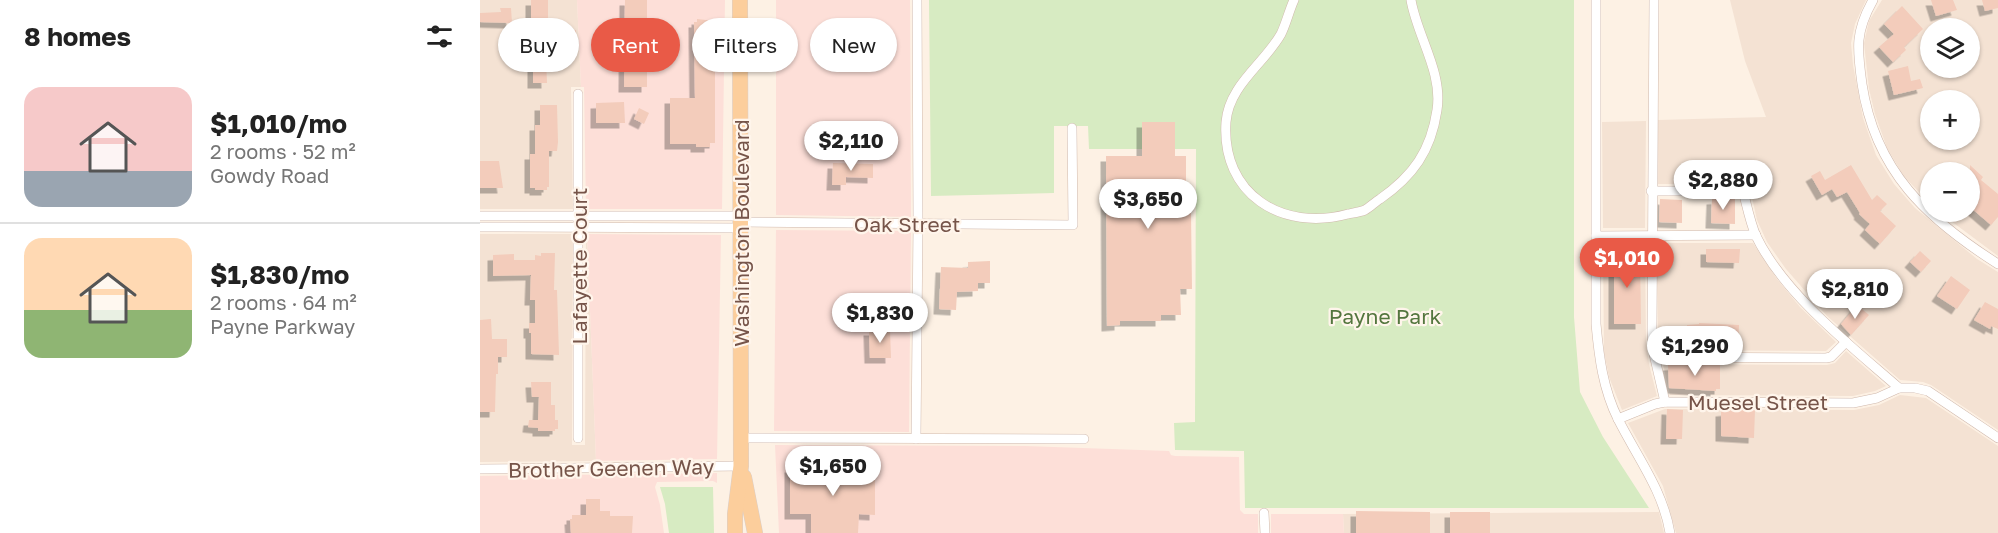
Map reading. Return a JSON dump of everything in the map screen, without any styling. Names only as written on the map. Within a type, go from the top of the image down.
[{"type":"main road","name":"Washington Boulevard","points":[[735,533],[741,466],[740,0]]},
{"type":"main road","name":"Washington Boulevard","points":[[741,466],[755,533]]},
{"type":"street","points":[[916,0],[918,224],[916,439]]},
{"type":"street","points":[[1294,0],[1281,34],[1239,87],[1229,106],[1226,122],[1227,146],[1244,189],[1269,209],[1301,219],[1333,218],[1365,210],[1394,190],[1417,167],[1429,141],[1438,109],[1436,82],[1411,0]]},
{"type":"street","points":[[1596,0],[1596,324],[1598,353],[1603,379],[1618,419],[1651,474],[1662,502],[1670,533]]},
{"type":"street","points":[[1654,0],[1652,342],[1665,402]]},
{"type":"street","points":[[1873,0],[1861,25],[1858,42],[1859,65],[1869,116],[1882,151],[1899,179],[1919,203],[1952,231],[1998,264]]},
{"type":"street","name":"Lafayette Court","points":[[578,94],[578,438]]},
{"type":"street","name":"Oak Street","points":[[741,222],[1073,225],[1072,128]]},
{"type":"street","points":[[1652,191],[1743,191],[1756,235],[1770,258],[1797,293],[1846,342],[1899,388],[1928,391],[1998,438]]},
{"type":"street","points":[[480,216],[579,216],[741,222]]},
{"type":"street","points":[[480,227],[579,227],[741,222]]},
{"type":"street","points":[[1596,236],[1756,235]]},
{"type":"street","points":[[1655,357],[1826,358],[1831,357],[1846,342]]},
{"type":"street","name":"Muesel Street","points":[[1618,419],[1665,402],[1853,403],[1877,398],[1899,388]]},
{"type":"street","points":[[741,438],[1084,439]]},
{"type":"street","name":"Brother Geenen Way","points":[[480,469],[741,466]]},
{"type":"street","points":[[1264,513],[1264,533]]},
{"type":"shaded area","points":[[480,0],[577,0],[578,18],[498,18],[498,72],[579,72],[579,44],[581,87],[571,87],[573,209],[480,209]]},
{"type":"shaded area","points":[[577,0],[725,0],[725,18],[692,18],[692,72],[724,72],[722,209],[586,209],[584,87],[581,87]]},
{"type":"shaded area","points":[[776,0],[910,0],[911,217],[776,215],[776,72],[798,72],[798,18],[776,18]]},
{"type":"shaded area","points":[[1730,0],[1866,0],[1855,24],[1851,43],[1863,118],[1876,155],[1894,184],[1920,212],[1920,222],[1932,222],[1977,259],[1998,272],[1998,430],[1931,385],[1900,380],[1827,316],[1786,269],[1767,242],[1757,220],[1749,184],[1658,184],[1658,120],[1766,117],[1745,61]]},
{"type":"shaded area","points":[[1882,0],[1998,0],[1998,256],[1952,222],[1980,222],[1980,162],[1920,162],[1920,193],[1903,175],[1887,148],[1875,114],[1869,89],[1864,43],[1869,21]]},
{"type":"shaded area","points":[[1646,121],[1645,228],[1603,228],[1602,122]]},
{"type":"shaded area","points":[[776,230],[911,231],[909,432],[774,431]]},
{"type":"shaded area","points":[[480,234],[573,234],[572,445],[585,445],[587,234],[596,461],[480,462]]},
{"type":"shaded area","points":[[587,234],[721,235],[717,459],[596,461]]},
{"type":"shaded area","points":[[1603,243],[1645,243],[1646,342],[1657,396],[1622,410],[1609,377],[1604,352]]},
{"type":"shaded area","points":[[1657,243],[1753,243],[1777,279],[1800,307],[1836,342],[1826,351],[1660,350]]},
{"type":"shaded area","points":[[1846,351],[1886,386],[1853,396],[1670,395],[1663,364],[1827,365],[1835,363]]},
{"type":"shaded area","points":[[1900,395],[1926,398],[1998,446],[1998,533],[1676,533],[1663,486],[1628,423],[1665,409],[1854,410],[1879,405]]},
{"type":"shaded area","points":[[775,445],[1025,446],[1169,451],[1175,456],[1239,457],[1240,510],[1244,514],[1258,514],[1258,533],[779,533]]},
{"type":"shaded area","points":[[717,473],[717,483],[713,481],[657,482],[655,487],[664,533],[480,533],[480,476]]},
{"type":"shaded area","points":[[1659,512],[1664,533],[1344,533],[1343,514]]},
{"type":"shaded area","points":[[1271,514],[1343,514],[1344,533],[1271,533]]},
{"type":"green space","name":"Payne Park","points":[[929,0],[1574,0],[1574,317],[1580,392],[1603,437],[1649,508],[1245,508],[1244,451],[1175,450],[1174,423],[1195,422],[1196,149],[1089,149],[1088,126],[1054,126],[1054,193],[931,196]]},
{"type":"green space","points":[[660,487],[713,487],[714,533],[669,533]]},
{"type":"building","points":[[531,0],[548,0],[548,18],[531,18]]},
{"type":"building","points":[[625,0],[647,0],[647,18],[625,18]]},
{"type":"building","points":[[1931,0],[1953,0],[1957,10],[1936,16]]},
{"type":"building","points":[[1982,0],[1998,0],[1998,8],[1985,11]]},
{"type":"building","points":[[1902,6],[1920,26],[1920,32],[1904,47],[1906,50],[1893,62],[1879,47],[1894,34],[1884,24]]},
{"type":"building","points":[[500,8],[511,8],[512,18],[498,18],[498,23],[480,22],[480,13],[501,12]]},
{"type":"building","points":[[1908,66],[1911,81],[1920,79],[1923,88],[1894,95],[1888,71]]},
{"type":"building","points":[[533,72],[547,72],[547,83],[533,83]]},
{"type":"building","points":[[624,72],[647,72],[647,87],[624,87]]},
{"type":"building","points":[[695,72],[715,72],[715,143],[710,143],[710,147],[696,147],[696,144],[670,144],[670,98],[695,98]]},
{"type":"building","points":[[624,102],[625,123],[596,123],[596,103]]},
{"type":"building","points":[[540,105],[557,105],[557,151],[549,151],[549,187],[547,190],[530,188],[530,154],[535,154],[535,125],[540,125]]},
{"type":"building","points":[[639,108],[649,113],[644,124],[634,119]]},
{"type":"building","points":[[1142,122],[1175,122],[1175,156],[1186,156],[1186,212],[1191,212],[1192,289],[1180,289],[1181,315],[1161,315],[1161,321],[1120,321],[1120,325],[1107,326],[1106,156],[1142,156]]},
{"type":"building","points":[[480,161],[499,161],[503,188],[480,188]]},
{"type":"building","points":[[833,163],[873,164],[873,178],[846,177],[846,185],[832,185]]},
{"type":"building","points":[[1851,165],[1872,200],[1877,195],[1887,204],[1880,211],[1896,226],[1880,244],[1865,230],[1870,224],[1859,214],[1847,192],[1837,197],[1832,189],[1822,195],[1811,176],[1820,171],[1825,180]]},
{"type":"building","points":[[1980,174],[1983,177],[1981,180],[1998,194],[1998,217],[1991,225],[1980,216]]},
{"type":"building","points":[[1660,199],[1682,200],[1682,223],[1659,222]]},
{"type":"building","points":[[1712,199],[1735,199],[1735,224],[1711,223]]},
{"type":"building","points":[[1706,249],[1740,249],[1739,263],[1706,262]]},
{"type":"building","points":[[1920,251],[1931,261],[1921,272],[1910,262]]},
{"type":"building","points":[[541,253],[555,253],[554,290],[557,290],[559,355],[531,354],[529,323],[535,323],[535,300],[530,300],[531,275],[493,276],[493,255],[514,254],[514,260],[535,260],[535,255],[541,256]]},
{"type":"building","points":[[1614,254],[1640,254],[1641,324],[1614,324]]},
{"type":"building","points":[[990,261],[990,283],[978,283],[978,291],[957,292],[956,310],[939,309],[941,267],[968,268],[968,262]]},
{"type":"building","points":[[1951,276],[1970,290],[1957,309],[1937,296]]},
{"type":"building","points":[[1985,302],[1998,309],[1998,329],[1991,326],[1990,329],[1974,320]]},
{"type":"building","points":[[1857,305],[1869,315],[1851,335],[1841,324]]},
{"type":"building","points":[[491,319],[492,339],[507,339],[507,357],[498,357],[495,412],[480,412],[480,320]]},
{"type":"building","points":[[1699,323],[1739,325],[1738,350],[1696,350],[1696,346],[1686,346],[1687,325]]},
{"type":"building","points":[[869,330],[890,330],[891,358],[870,358]]},
{"type":"building","points":[[1720,364],[1720,389],[1716,391],[1669,388],[1668,365]]},
{"type":"building","points":[[531,382],[551,382],[551,405],[555,405],[555,420],[558,420],[558,429],[555,431],[538,431],[538,428],[528,427],[529,420],[538,420],[539,397],[532,397]]},
{"type":"building","points":[[1667,409],[1683,410],[1682,439],[1666,439]]},
{"type":"building","points":[[1755,410],[1754,438],[1721,436],[1721,411]]},
{"type":"building","points":[[790,467],[875,467],[875,515],[859,514],[858,533],[811,533],[811,514],[790,514]]},
{"type":"building","points":[[586,499],[600,499],[600,511],[610,511],[610,516],[633,516],[632,533],[571,533],[570,519],[572,515],[586,515]]},
{"type":"building","points":[[1356,511],[1430,512],[1430,533],[1356,533]]},
{"type":"building","points":[[1450,512],[1490,512],[1490,533],[1450,533]]}]
